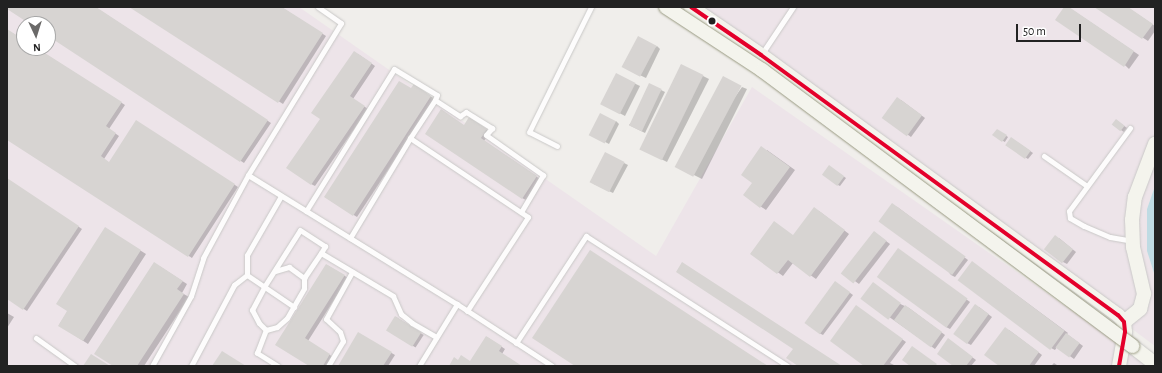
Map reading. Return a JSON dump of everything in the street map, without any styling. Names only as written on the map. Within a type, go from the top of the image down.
[{"type":"street","points":[[666,7],[762,70],[1155,364]]},
{"type":"street","points":[[691,7],[761,55],[1118,315],[1124,322],[1125,332],[1119,366]]},
{"type":"street","points":[[1124,322],[1140,309],[1144,294],[1133,242],[1132,220],[1135,197],[1155,144]]},
{"type":"lane","points":[[152,366],[191,296],[203,258],[248,175],[341,23],[318,7]]},
{"type":"lane","points":[[557,146],[529,132],[591,7]]},
{"type":"lane","points":[[761,55],[793,7]]},
{"type":"lane","points":[[306,211],[394,69],[437,95],[350,238]]},
{"type":"lane","points":[[435,100],[460,116],[466,112],[492,128],[486,135],[542,175],[521,212]]},
{"type":"lane","points":[[1130,128],[1068,211],[1070,218],[1084,226],[1110,237],[1133,242]]},
{"type":"lane","points":[[410,138],[528,217],[467,311]]},
{"type":"lane","points":[[1044,156],[1087,186]]},
{"type":"lane","points":[[248,175],[457,304],[552,366]]},
{"type":"lane","points":[[247,275],[247,255],[281,196]]},
{"type":"lane","points":[[300,230],[325,246],[322,253],[304,278],[304,288],[287,318],[277,327],[266,330],[259,323],[252,310],[264,287],[276,271],[300,230]]},
{"type":"lane","points":[[516,343],[586,236],[788,366]]},
{"type":"lane","points":[[322,253],[392,296],[401,314],[412,323],[436,337]]},
{"type":"lane","points":[[276,271],[289,267],[304,278]]},
{"type":"lane","points":[[328,366],[343,341],[340,332],[326,319],[352,272]]},
{"type":"lane","points":[[247,275],[294,307]]},
{"type":"lane","points":[[191,366],[234,285],[247,275]]},
{"type":"lane","points":[[419,366],[457,304]]},
{"type":"lane","points":[[266,330],[257,353],[278,366]]},
{"type":"lane","points":[[36,338],[75,366]]},
{"type":"shaded area","points":[[7,7],[299,7],[656,256],[752,87],[1151,366],[7,366]]},
{"type":"shaded area","points":[[699,7],[1155,7],[1155,186],[1147,209],[1147,251],[1155,276],[1155,346]]},
{"type":"water","points":[[1155,186],[1155,276],[1147,251],[1147,209]]},
{"type":"building","points":[[7,7],[96,7],[268,120],[240,162],[56,41],[56,16],[18,16],[7,9]]},
{"type":"building","points":[[129,7],[282,7],[323,33],[278,103]]},
{"type":"building","points":[[1064,7],[1069,7],[1134,51],[1124,67],[1055,20]]},
{"type":"building","points":[[1094,7],[1128,7],[1153,24],[1142,39]]},
{"type":"building","points":[[7,29],[16,35],[16,56],[50,56],[122,102],[106,126],[116,133],[101,156],[109,162],[136,120],[235,184],[188,257],[7,140]]},
{"type":"building","points":[[638,36],[657,46],[640,77],[622,67]]},
{"type":"building","points":[[354,51],[372,63],[350,96],[365,106],[311,185],[286,168],[320,119],[311,113]]},
{"type":"building","points":[[681,64],[703,75],[662,160],[639,149]]},
{"type":"building","points":[[616,73],[636,83],[620,114],[600,104]]},
{"type":"building","points":[[723,76],[742,86],[693,177],[675,167]]},
{"type":"building","points":[[399,81],[411,88],[414,84],[431,96],[353,216],[324,197]]},
{"type":"building","points":[[649,83],[662,89],[642,132],[629,126]]},
{"type":"building","points":[[897,97],[922,115],[907,136],[882,118]]},
{"type":"building","points":[[441,109],[464,125],[469,117],[487,129],[481,138],[537,176],[522,199],[425,134]]},
{"type":"building","points":[[600,113],[616,121],[605,143],[589,135]]},
{"type":"building","points":[[1116,119],[1125,126],[1120,131],[1112,125]]},
{"type":"building","points":[[997,129],[1007,135],[1002,142],[992,135]]},
{"type":"building","points":[[1011,137],[1031,151],[1025,159],[1005,145]]},
{"type":"building","points":[[761,146],[790,167],[760,208],[743,195],[752,183],[741,175]]},
{"type":"building","points":[[605,152],[625,162],[609,192],[590,182]]},
{"type":"building","points":[[829,165],[844,176],[837,186],[822,175]]},
{"type":"building","points":[[7,178],[79,226],[23,310],[7,299]]},
{"type":"building","points":[[892,203],[966,256],[952,275],[878,222]]},
{"type":"building","points":[[814,207],[845,230],[810,277],[788,260],[777,274],[750,254],[774,221],[793,235]]},
{"type":"building","points":[[105,227],[141,250],[83,341],[58,326],[67,311],[56,304]]},
{"type":"building","points":[[874,231],[887,241],[853,283],[841,274]]},
{"type":"building","points":[[1055,235],[1073,249],[1062,263],[1044,249]]},
{"type":"building","points":[[898,248],[968,299],[946,328],[877,277]]},
{"type":"building","points":[[590,250],[768,366],[575,366],[532,338]]},
{"type":"building","points":[[972,261],[1065,331],[1050,350],[958,280]]},
{"type":"building","points":[[154,262],[183,281],[177,289],[184,294],[137,366],[113,366],[94,354]]},
{"type":"building","points":[[682,262],[842,366],[798,366],[786,358],[793,349],[676,272]]},
{"type":"building","points":[[326,264],[345,275],[305,338],[330,354],[323,366],[309,366],[275,345]]},
{"type":"building","points":[[835,281],[850,292],[820,334],[804,323]]},
{"type":"building","points":[[873,282],[901,303],[888,320],[860,299]]},
{"type":"building","points":[[975,304],[989,314],[967,344],[953,334]]},
{"type":"building","points":[[856,305],[903,339],[883,366],[864,366],[830,341]]},
{"type":"building","points":[[905,305],[942,332],[931,347],[894,320]]},
{"type":"building","points":[[395,316],[421,332],[412,347],[386,330]]},
{"type":"building","points":[[1005,327],[1039,352],[1029,366],[999,366],[984,355]]},
{"type":"building","points":[[358,332],[392,352],[383,366],[338,366]]},
{"type":"building","points":[[1066,333],[1080,343],[1069,358],[1055,348]]},
{"type":"building","points":[[486,336],[502,346],[499,351],[522,366],[449,366],[454,357],[458,360],[461,355],[470,361]]},
{"type":"building","points":[[948,338],[973,357],[966,366],[953,366],[937,354]]},
{"type":"building","points":[[912,346],[937,364],[935,366],[910,366],[902,360]]},
{"type":"building","points":[[222,351],[246,366],[212,366]]},
{"type":"building","points":[[91,354],[110,366],[83,366]]},
{"type":"transit line","points":[[691,7],[761,55],[1118,315],[1124,322],[1125,332],[1119,366]]}]
